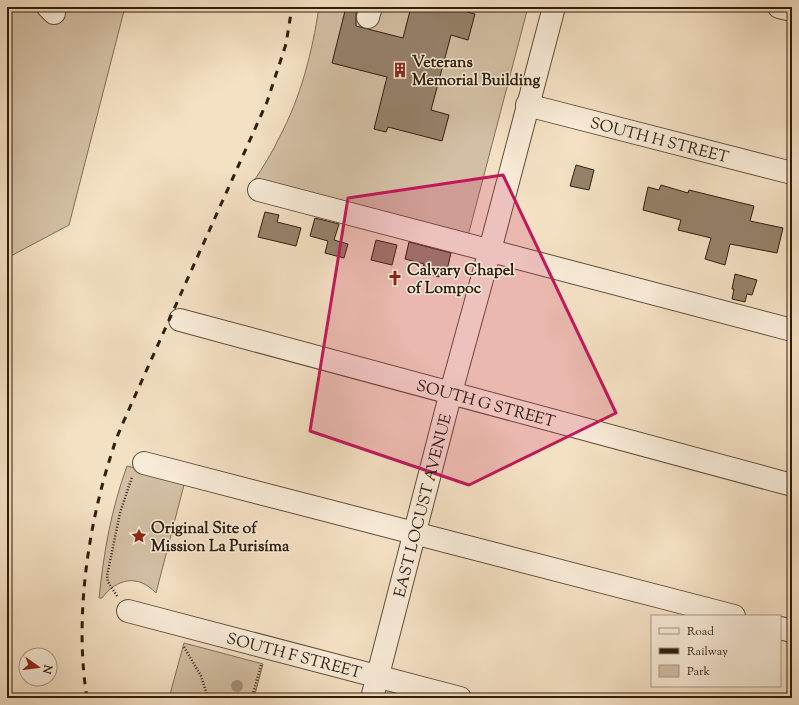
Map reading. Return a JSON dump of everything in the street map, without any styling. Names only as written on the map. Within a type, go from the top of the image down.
[{"type":"street","name":"EAST LOCUST AVENUE","points":[[372,698],[451,392],[554,7]]},
{"type":"street","points":[[779,7],[792,10]]},
{"type":"street","name":"SOUTH H STREET","points":[[527,105],[792,173]]},
{"type":"street","points":[[259,190],[792,330]]},
{"type":"street","name":"SOUTH G STREET","points":[[180,320],[792,485]]},
{"type":"street","points":[[144,463],[730,615]]},
{"type":"street","name":"SOUTH F STREET","points":[[128,611],[460,698]]},
{"type":"street","points":[[781,628],[792,631]]},
{"type":"path","points":[[128,611],[111,588],[107,576],[124,500],[136,467],[144,463]]},
{"type":"path","points":[[184,647],[201,676],[208,698]]},
{"type":"path","points":[[252,698],[261,664]]},
{"type":"highlighted area","points":[[503,175],[616,413],[469,485],[310,431],[348,198]]},
{"type":"green space","points":[[7,7],[125,7],[69,225],[7,258]]},
{"type":"green space","points":[[319,7],[528,7],[468,236],[254,181],[273,149],[294,107],[309,58]]},
{"type":"green space","name":"Original Site of Mission La Purisíma","points":[[127,466],[185,481],[156,593],[142,583],[128,581],[114,586],[102,598],[99,598],[109,531],[121,482]]},
{"type":"green space","points":[[184,643],[263,664],[254,698],[169,698]]},
{"type":"building","name":"Veterans Memorial Building","points":[[346,7],[358,7],[356,14],[356,26],[403,38],[411,7],[449,7],[475,14],[468,40],[451,35],[431,110],[449,115],[442,141],[388,127],[386,132],[374,129],[387,77],[332,63]]},
{"type":"building","points":[[576,165],[594,170],[589,190],[570,186]]},
{"type":"building","points":[[661,185],[688,193],[689,190],[754,206],[750,221],[783,228],[777,253],[730,244],[725,265],[705,259],[711,238],[678,230],[681,220],[643,210],[648,187],[659,190]]},
{"type":"building","points":[[265,212],[279,215],[277,222],[301,228],[296,246],[258,237]]},
{"type":"building","points":[[315,218],[339,224],[334,240],[348,244],[344,258],[325,253],[328,241],[310,236]]},
{"type":"building","points":[[376,240],[397,245],[392,265],[371,260]]},
{"type":"building","points":[[409,242],[451,253],[447,270],[441,268],[439,277],[422,273],[424,264],[405,259]]},
{"type":"building","points":[[735,274],[757,280],[752,295],[747,294],[745,302],[732,299]]},
{"type":"railway","points":[[87,698],[83,668],[83,604],[90,540],[104,478],[121,428],[267,102],[286,44],[292,7]]},
{"type":"place","name":"Veterans Memorial Building","points":[[400,70]]},
{"type":"place","name":"Calvary Chapel of Lompoc","points":[[395,278]]},
{"type":"place","name":"Original Site of Mission La Purisíma","points":[[139,536]]}]
